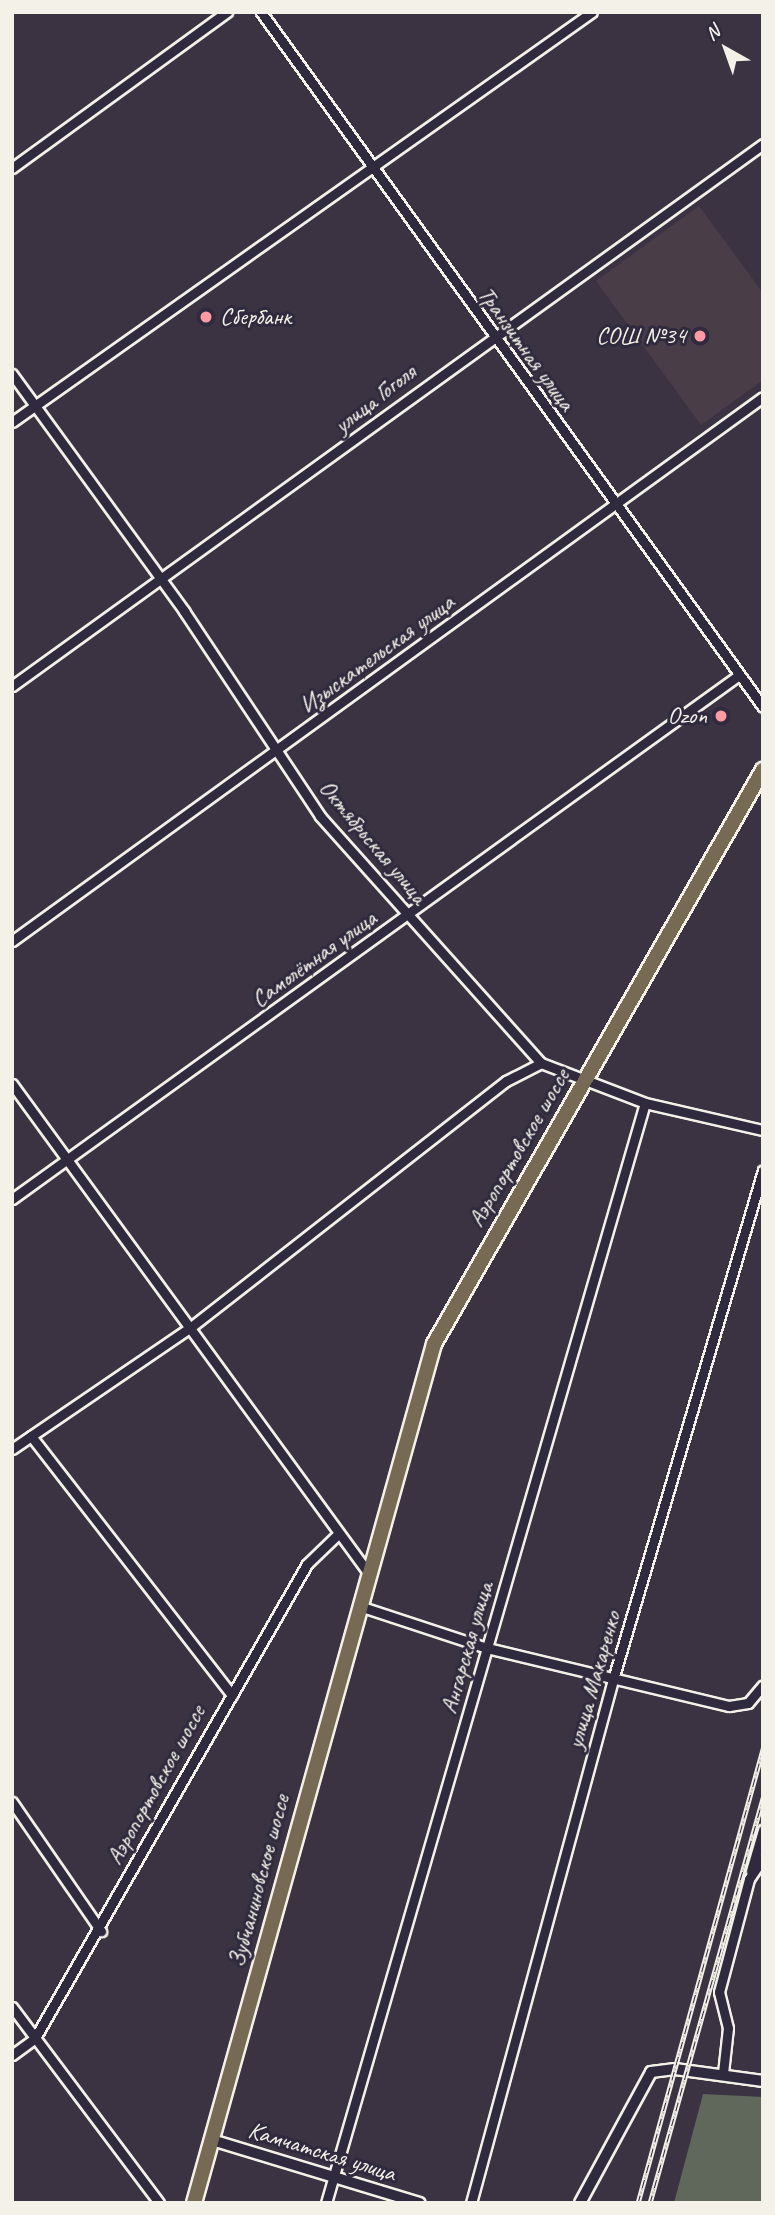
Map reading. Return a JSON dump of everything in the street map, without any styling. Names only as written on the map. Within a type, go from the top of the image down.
[{"type":"main road","name":"Аэропортовское шоссе","points":[[367,1571],[435,1344],[763,770]]},
{"type":"main road","name":"Зубчаниновское шоссе","points":[[194,2203],[367,1571]]},
{"type":"street","points":[[12,168],[227,12]]},
{"type":"street","name":"Транзитная улица","points":[[261,12],[763,707]]},
{"type":"street","points":[[12,422],[593,12]]},
{"type":"street","name":"улица Гоголя","points":[[12,686],[157,579],[337,454],[491,334],[763,144]]},
{"type":"street","name":"Октябрьская улица","points":[[12,373],[33,407],[279,748],[320,816],[541,1063],[582,1083],[645,1103],[763,1130]]},
{"type":"street","name":"Изыскательская улица","points":[[12,941],[617,507],[763,397]]},
{"type":"street","name":"Самолётная улица","points":[[12,1199],[739,675]]},
{"type":"street","points":[[12,1449],[191,1327],[506,1081],[541,1063]]},
{"type":"street","points":[[12,1084],[66,1161],[191,1327],[337,1535],[367,1571]]},
{"type":"street","name":"Ангарская улица","points":[[326,2203],[645,1103]]},
{"type":"street","name":"улица Макаренко","points":[[471,2203],[614,1676],[763,1170]]},
{"type":"street","points":[[31,1436],[232,1695]]},
{"type":"street","name":"Аэропортовское шоссе","points":[[12,2055],[35,2038],[101,1931],[307,1564],[337,1535]]},
{"type":"street","points":[[359,1606],[487,1648],[614,1676],[729,1706],[748,1703],[763,1685]]},
{"type":"street","points":[[12,1802],[101,1931]]},
{"type":"street","points":[[723,2073],[728,2028],[719,1992],[763,1830]]},
{"type":"street","points":[[749,1879],[763,1858]]},
{"type":"street","points":[[12,2007],[159,2203]]},
{"type":"street","points":[[580,2203],[644,2078],[665,2069],[723,2073],[763,2081]]},
{"type":"street","name":"Камчатская улица","points":[[212,2140],[420,2203]]},
{"type":"shaded area","name":"СОШ №34","points":[[699,206],[763,293],[763,380],[701,425],[596,281]]},
{"type":"shaded area","points":[[703,2094],[763,2097],[763,2203],[674,2203]]},
{"type":"railway","points":[[638,2203],[763,1748]]},
{"type":"railway","points":[[650,2203],[763,1797]]},
{"type":"place","name":"Сбербанк","points":[[206,317]]},
{"type":"place","name":"СОШ №34","points":[[700,336]]},
{"type":"place","name":"Ozon","points":[[721,716]]}]
